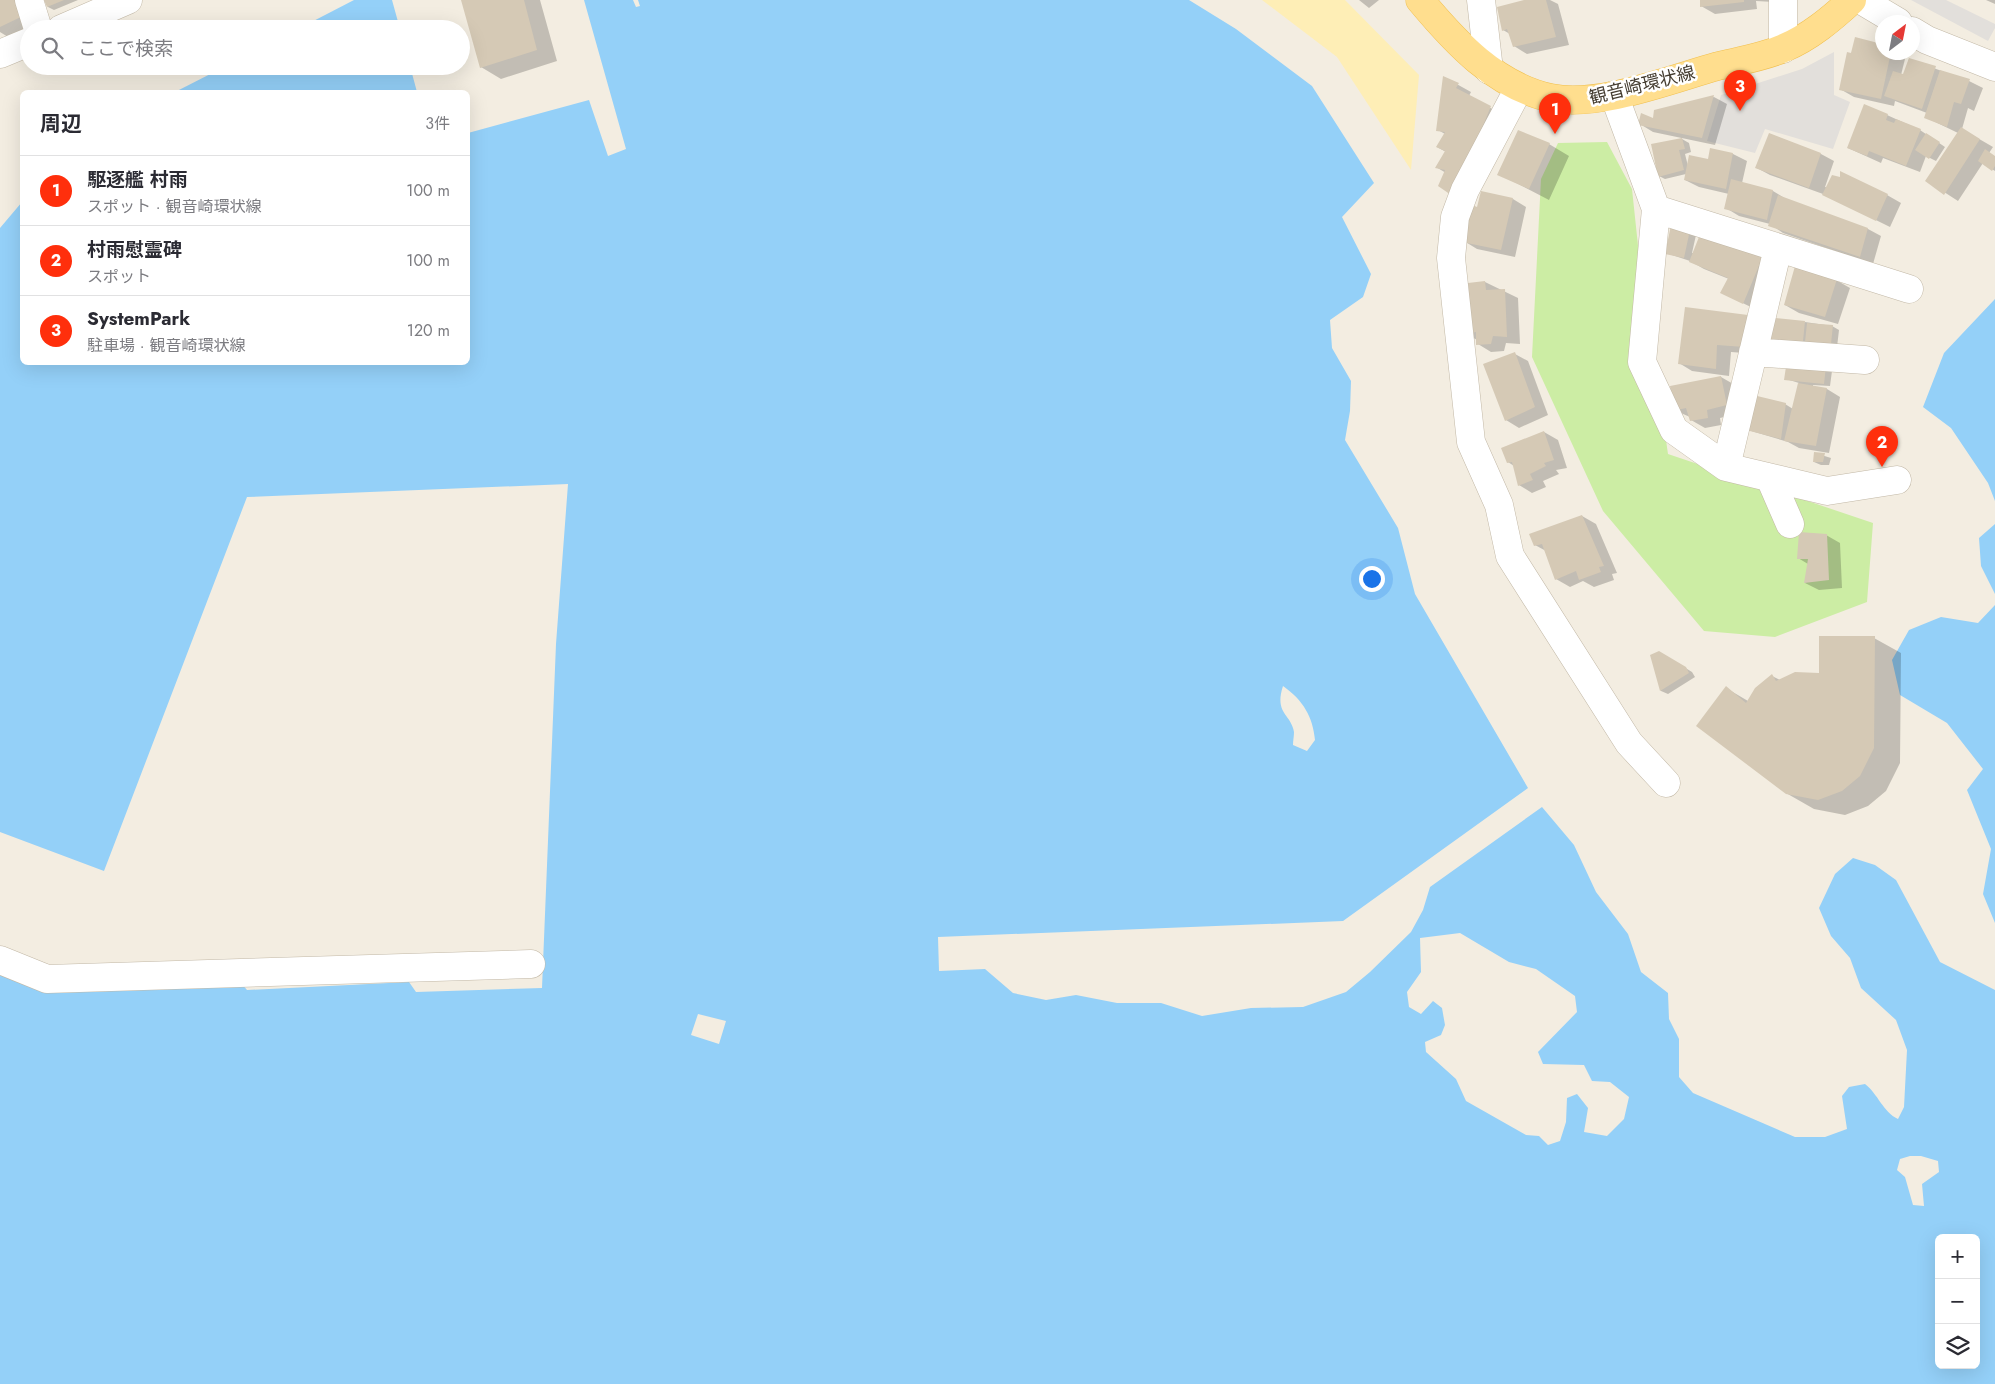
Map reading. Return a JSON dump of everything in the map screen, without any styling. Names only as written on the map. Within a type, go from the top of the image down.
[{"type":"main road","name":"観音崎環状線","points":[[1420,0],[1469,55],[1489,70],[1519,88],[1551,98],[1578,101],[1614,95],[1784,48],[1825,24],[1852,0]]},
{"type":"street","points":[[29,0],[35,20]]},
{"type":"street","points":[[82,20],[128,0]]},
{"type":"street","points":[[1480,0],[1489,70]]},
{"type":"street","points":[[1783,0],[1784,48]]},
{"type":"street","points":[[1861,0],[1886,15]]},
{"type":"street","points":[[1920,36],[1995,67]]},
{"type":"street","points":[[0,54],[20,46]]},
{"type":"street","points":[[1519,88],[1465,190],[1455,217],[1451,258],[1471,442],[1499,505],[1510,556],[1629,744],[1666,783]]},
{"type":"street","points":[[1614,95],[1656,209],[1642,362],[1674,430],[1726,467],[1770,478],[1828,491],[1897,480]]},
{"type":"street","points":[[1656,209],[1909,289]]},
{"type":"street","points":[[1726,467],[1778,248]]},
{"type":"street","points":[[1753,352],[1865,360]]},
{"type":"street","points":[[1770,478],[1790,524]]},
{"type":"street","points":[[0,960],[47,979],[531,964]]},
{"type":"green space","points":[[1607,142],[1632,189],[1639,255],[1668,454],[1873,523],[1867,602],[1775,637],[1704,631],[1603,511],[1532,357],[1541,179],[1558,143]]},
{"type":"sand","points":[[1262,0],[1345,0],[1419,75],[1411,170],[1337,57]]},
{"type":"shaded area","points":[[1911,0],[1946,0],[1995,24],[1995,28],[1988,41]]},
{"type":"shaded area","points":[[1834,52],[1834,95],[1850,102],[1833,149],[1765,129],[1755,153],[1707,141],[1721,95],[1802,69]]},
{"type":"water","points":[[354,0],[392,0],[398,20],[315,20]]},
{"type":"water","points":[[584,0],[633,0],[636,7],[640,6],[638,0],[1189,0],[1236,29],[1312,86],[1374,183],[1342,217],[1371,274],[1363,297],[1330,320],[1332,348],[1351,381],[1350,411],[1345,440],[1398,528],[1415,594],[1528,788],[1343,921],[938,937],[939,971],[985,969],[1013,993],[1046,1000],[1076,995],[1117,1003],[1161,1003],[1202,1016],[1251,1008],[1303,1007],[1346,992],[1370,972],[1411,932],[1423,910],[1430,887],[1542,807],[1574,845],[1596,892],[1628,934],[1641,972],[1668,993],[1669,1019],[1679,1039],[1679,1077],[1693,1093],[1795,1137],[1825,1137],[1847,1129],[1842,1096],[1849,1087],[1865,1084],[1888,1112],[1898,1119],[1904,1107],[1907,1050],[1896,1020],[1861,988],[1850,958],[1831,936],[1819,908],[1835,874],[1853,858],[1875,865],[1896,880],[1940,962],[1995,990],[1995,1384],[0,1384],[0,972],[241,983],[247,990],[409,982],[416,992],[542,988],[556,644],[568,484],[247,497],[104,871],[0,832],[0,228],[20,204],[20,365],[470,365],[470,132],[589,100],[608,156],[626,149]],"holes":[[[1283,686],[1290,691],[1306,710],[1312,724],[1315,740],[1307,751],[1293,745],[1294,732],[1280,702]],[[1460,933],[1509,962],[1536,969],[1575,996],[1577,1012],[1538,1052],[1543,1064],[1584,1065],[1592,1081],[1610,1082],[1629,1097],[1624,1119],[1607,1136],[1584,1132],[1588,1108],[1577,1094],[1567,1098],[1566,1122],[1560,1141],[1548,1145],[1539,1136],[1526,1135],[1466,1101],[1456,1079],[1426,1052],[1425,1042],[1441,1035],[1445,1025],[1442,1008],[1433,1001],[1421,1014],[1409,1007],[1407,992],[1421,972],[1420,938]],[[698,1014],[726,1021],[719,1044],[691,1035]],[[1910,1156],[1921,1156],[1938,1161],[1939,1172],[1922,1184],[1924,1206],[1913,1205],[1905,1177],[1897,1170],[1900,1159]]]},
{"type":"water","points":[[208,75],[412,75],[416,90],[179,90]]},
{"type":"water","points":[[1995,299],[1995,501],[1988,483],[1951,428],[1923,407],[1944,353]]},
{"type":"water","points":[[1995,524],[1995,594],[1981,566],[1979,538]]},
{"type":"water","points":[[1995,605],[1995,923],[1983,894],[1991,849],[1967,790],[1983,769],[1947,723],[1900,695],[1892,660],[1909,630],[1941,617],[1978,623]]},
{"type":"building","points":[[0,0],[20,0],[27,14],[0,27]]},
{"type":"building","points":[[44,0],[64,0],[47,7]]},
{"type":"building","points":[[461,0],[524,0],[537,50],[480,68],[470,32],[470,20],[467,20]]},
{"type":"building","points":[[1524,0],[1546,0],[1556,37],[1513,47],[1507,29],[1502,31],[1497,7]]},
{"type":"building","points":[[1700,0],[1744,0],[1744,2],[1700,7]]},
{"type":"building","points":[[1855,37],[1875,42],[1875,60],[1889,60],[1881,99],[1839,90],[1847,52],[1851,53]]},
{"type":"building","points":[[1908,60],[1916,60],[1936,66],[1922,109],[1884,96],[1893,71],[1903,74]]},
{"type":"building","points":[[1940,70],[1970,79],[1961,104],[1954,102],[1947,127],[1924,118]]},
{"type":"building","points":[[1443,76],[1459,83],[1456,88],[1491,106],[1454,197],[1438,186],[1445,170],[1435,168],[1445,151],[1436,147],[1445,132],[1436,131]]},
{"type":"building","points":[[1714,95],[1702,138],[1638,125],[1641,113],[1653,118],[1654,110]]},
{"type":"building","points":[[1864,104],[1888,114],[1886,120],[1894,123],[1896,119],[1921,129],[1906,166],[1869,151],[1867,156],[1847,148]]},
{"type":"building","points":[[1961,127],[1980,139],[1944,195],[1925,181]]},
{"type":"building","points":[[1518,130],[1550,143],[1529,189],[1497,175]]},
{"type":"building","points":[[1769,133],[1821,153],[1809,188],[1755,168]]},
{"type":"building","points":[[1926,133],[1940,142],[1929,159],[1915,150]]},
{"type":"building","points":[[1682,138],[1685,149],[1679,150],[1684,170],[1658,177],[1651,144]]},
{"type":"building","points":[[1710,148],[1733,153],[1726,189],[1684,180],[1689,155],[1708,159]]},
{"type":"building","points":[[1985,149],[1995,156],[1995,166],[1992,171],[1978,161]]},
{"type":"building","points":[[1840,171],[1888,194],[1876,221],[1822,195],[1832,175],[1840,177]]},
{"type":"building","points":[[1731,179],[1773,190],[1767,220],[1724,209]]},
{"type":"building","points":[[1481,191],[1513,198],[1501,250],[1462,242],[1472,205],[1477,207]]},
{"type":"building","points":[[1778,195],[1868,228],[1860,257],[1768,226]]},
{"type":"building","points":[[1671,225],[1690,230],[1684,258],[1665,254]]},
{"type":"building","points":[[1701,232],[1763,256],[1743,304],[1720,293],[1728,278],[1689,262]]},
{"type":"building","points":[[1795,266],[1837,279],[1825,317],[1784,305]]},
{"type":"building","points":[[1485,281],[1486,290],[1505,289],[1507,337],[1493,336],[1491,344],[1476,345],[1476,332],[1466,334],[1469,300],[1468,283]]},
{"type":"building","points":[[1685,307],[1748,315],[1744,347],[1717,345],[1716,369],[1678,364]]},
{"type":"building","points":[[1766,317],[1805,321],[1802,351],[1763,346]]},
{"type":"building","points":[[1807,323],[1833,325],[1831,344],[1805,342]]},
{"type":"building","points":[[1515,352],[1535,407],[1505,421],[1483,364]]},
{"type":"building","points":[[1787,360],[1826,366],[1824,384],[1784,380]]},
{"type":"building","points":[[1721,376],[1727,405],[1707,410],[1708,418],[1690,421],[1686,408],[1673,411],[1670,386]]},
{"type":"building","points":[[1798,383],[1827,388],[1816,446],[1784,441]]},
{"type":"building","points":[[1753,395],[1786,403],[1781,439],[1746,430]]},
{"type":"building","points":[[1544,431],[1554,460],[1544,463],[1546,466],[1530,474],[1533,480],[1518,486],[1512,462],[1507,463],[1501,448]]},
{"type":"building","points":[[1814,452],[1825,453],[1823,462],[1813,462]]},
{"type":"building","points":[[1582,515],[1604,566],[1599,567],[1601,572],[1579,580],[1576,571],[1555,580],[1542,544],[1534,546],[1529,534]]},
{"type":"building","points":[[1799,532],[1827,534],[1829,580],[1804,583],[1808,559],[1797,559]]},
{"type":"building","points":[[1819,636],[1875,636],[1874,748],[1860,776],[1842,791],[1818,800],[1786,794],[1696,726],[1726,686],[1746,703],[1755,688],[1772,674],[1776,681],[1795,672],[1819,673]]},
{"type":"building","points":[[1659,651],[1686,667],[1689,673],[1660,691],[1650,655]]},
{"type":"place","name":"SystemPark","points":[[1740,111]]},
{"type":"place","name":"駆逐艦 村雨","points":[[1555,134]]},
{"type":"place","name":"村雨慰霊碑","points":[[1882,467]]}]
